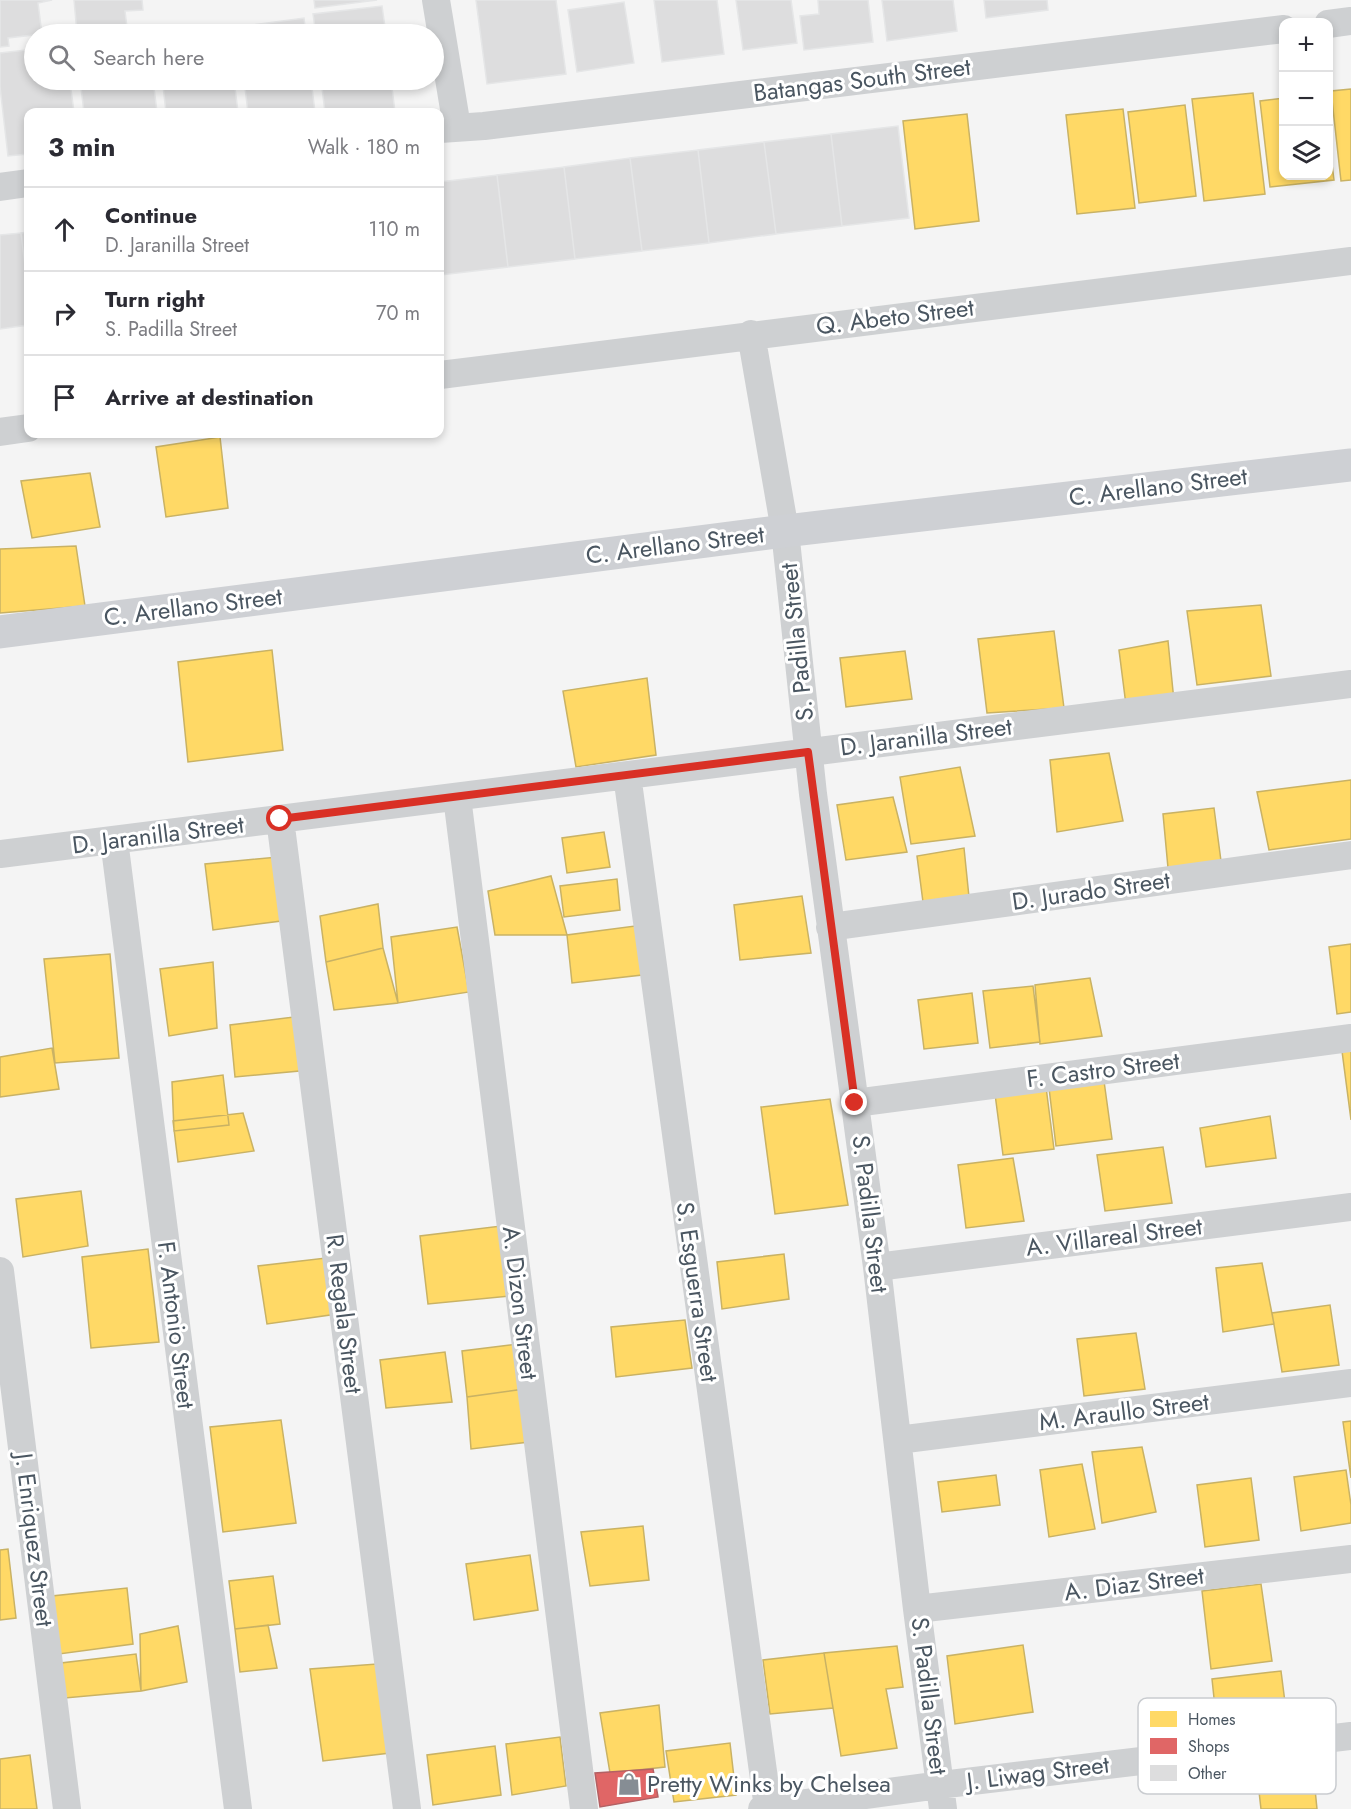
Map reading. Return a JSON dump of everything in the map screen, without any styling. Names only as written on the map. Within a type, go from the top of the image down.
[{"type":"street","points":[[436,0],[438,24]]},
{"type":"street","points":[[1333,23],[1351,21]]},
{"type":"street","name":"Batangas South Street","points":[[448,128],[484,126],[1279,30]]},
{"type":"street","points":[[444,85],[448,128]]},
{"type":"street","points":[[0,187],[24,184]]},
{"type":"street","name":"Q. Abeto Street","points":[[444,374],[750,334],[1351,261]]},
{"type":"street","name":"S. Padilla Street","points":[[750,334],[785,531],[808,752],[877,1267],[917,1609],[942,1797]]},
{"type":"street","points":[[0,432],[24,429]]},
{"type":"street","name":"C. Arellano Street","points":[[0,632],[785,531],[1351,465]]},
{"type":"street","name":"D. Jaranilla Street","points":[[0,854],[1351,684]]},
{"type":"street","name":"S. Esguerra Street","points":[[627,775],[768,1808]]},
{"type":"street","name":"A. Dizon Street","points":[[457,797],[584,1809]]},
{"type":"street","name":"R. Regala Street","points":[[280,819],[407,1809]]},
{"type":"street","name":"F. Antonio Street","points":[[114,840],[238,1809]]},
{"type":"street","name":"D. Jurado Street","points":[[830,927],[1351,855]]},
{"type":"street","name":"F. Castro Street","points":[[855,1103],[1351,1038]]},
{"type":"street","name":"A. Villareal Street","points":[[877,1267],[1351,1207]]},
{"type":"street","name":"J. Enriquez Street","points":[[0,1271],[68,1809]]},
{"type":"street","name":"M. Araullo Street","points":[[898,1440],[1351,1383]]},
{"type":"street","name":"A. Diaz Street","points":[[917,1609],[1351,1559]]},
{"type":"street","name":"J. Liwag Street","points":[[1336,1738],[1351,1736]]},
{"type":"street","name":"J. Liwag Street","points":[[762,1809],[942,1797],[1138,1768]]},
{"type":"building: Homes","points":[[1351,89],[1351,180],[1341,181],[1333,91]]},
{"type":"building: Homes","points":[[1253,93],[1265,194],[1204,201],[1192,99]]},
{"type":"building: Homes","points":[[1279,99],[1279,180],[1333,180],[1333,172],[1334,180],[1270,187],[1260,101]]},
{"type":"building: Homes","points":[[1185,105],[1196,196],[1139,203],[1128,112]]},
{"type":"building: Homes","points":[[1123,109],[1135,208],[1077,214],[1066,115]]},
{"type":"building: Homes","points":[[967,114],[979,221],[915,229],[903,121]]},
{"type":"building: Homes","points":[[220,438],[228,508],[166,517],[156,447]]},
{"type":"building: Homes","points":[[90,473],[100,527],[32,538],[21,481]]},
{"type":"building: Homes","points":[[76,546],[85,606],[0,613],[0,549]]},
{"type":"building: Homes","points":[[1261,605],[1271,676],[1197,685],[1187,611]]},
{"type":"building: Homes","points":[[1054,631],[1064,708],[987,713],[978,639]]},
{"type":"building: Homes","points":[[1168,641],[1174,701],[1126,705],[1119,650]]},
{"type":"building: Homes","points":[[272,650],[283,750],[188,762],[178,662]]},
{"type":"building: Homes","points":[[905,651],[912,699],[846,707],[840,658]]},
{"type":"building: Homes","points":[[647,678],[656,755],[576,767],[563,691]]},
{"type":"building: Homes","points":[[1109,753],[1123,821],[1057,832],[1050,760]]},
{"type":"building: Homes","points":[[960,767],[975,836],[911,844],[900,777]]},
{"type":"building: Homes","points":[[1351,780],[1351,839],[1269,850],[1257,792]]},
{"type":"building: Homes","points":[[893,797],[907,852],[846,860],[837,805]]},
{"type":"building: Homes","points":[[1214,808],[1221,861],[1168,868],[1163,814]]},
{"type":"building: Homes","points":[[604,832],[610,867],[567,873],[562,838]]},
{"type":"building: Homes","points":[[964,848],[969,897],[923,902],[917,856]]},
{"type":"building: Homes","points":[[278,857],[289,920],[213,930],[205,864]]},
{"type":"building: Homes","points":[[551,876],[567,935],[495,935],[488,891]]},
{"type":"building: Homes","points":[[617,879],[620,910],[564,917],[560,886]]},
{"type":"building: Homes","points":[[802,896],[811,953],[740,960],[734,905]]},
{"type":"building: Homes","points":[[378,904],[383,948],[326,962],[320,916]]},
{"type":"building: Homes","points":[[635,926],[642,975],[572,983],[567,935]]},
{"type":"building: Homes","points":[[457,927],[469,992],[398,1003],[391,937]]},
{"type":"building: Homes","points":[[1351,944],[1351,1012],[1337,1014],[1329,947]]},
{"type":"building: Homes","points":[[383,948],[398,1003],[334,1010],[326,962]]},
{"type":"building: Homes","points":[[110,954],[119,1058],[55,1063],[44,959]]},
{"type":"building: Homes","points":[[213,962],[217,1028],[169,1036],[160,969]]},
{"type":"building: Homes","points":[[1090,978],[1102,1036],[1040,1044],[1035,985]]},
{"type":"building: Homes","points":[[1033,986],[1040,1042],[990,1048],[983,991]]},
{"type":"building: Homes","points":[[972,993],[978,1043],[924,1049],[918,1000]]},
{"type":"building: Homes","points":[[302,1016],[310,1070],[235,1077],[230,1025]]},
{"type":"building: Homes","points":[[52,1048],[59,1089],[0,1097],[0,1057]]},
{"type":"building: Homes","points":[[1351,1049],[1351,1120],[1342,1051]]},
{"type":"building: Homes","points":[[223,1075],[229,1125],[174,1131],[172,1082]]},
{"type":"building: Homes","points":[[1104,1081],[1112,1139],[1056,1146],[1049,1088]]},
{"type":"building: Homes","points":[[1046,1087],[1054,1149],[1003,1155],[995,1094]]},
{"type":"building: Homes","points":[[830,1099],[848,1205],[775,1214],[761,1107]]},
{"type":"building: Homes","points":[[243,1113],[254,1151],[178,1162],[173,1121]]},
{"type":"building: Homes","points":[[1270,1116],[1276,1158],[1206,1167],[1200,1128]]},
{"type":"building: Homes","points":[[1163,1147],[1172,1203],[1105,1211],[1097,1155]]},
{"type":"building: Homes","points":[[1013,1158],[1024,1221],[966,1228],[958,1165]]},
{"type":"building: Homes","points":[[81,1191],[88,1246],[23,1257],[16,1199]]},
{"type":"building: Homes","points":[[501,1226],[511,1296],[428,1304],[420,1236]]},
{"type":"building: Homes","points":[[148,1249],[159,1342],[91,1348],[82,1257]]},
{"type":"building: Homes","points":[[784,1254],[789,1299],[722,1309],[717,1262]]},
{"type":"building: Homes","points":[[326,1258],[337,1314],[267,1324],[258,1266]]},
{"type":"building: Homes","points":[[1262,1263],[1274,1324],[1223,1332],[1216,1268]]},
{"type":"building: Homes","points":[[1330,1305],[1339,1365],[1282,1372],[1272,1313]]},
{"type":"building: Homes","points":[[685,1320],[692,1368],[616,1377],[611,1327]]},
{"type":"building: Homes","points":[[1136,1333],[1145,1389],[1084,1396],[1077,1339]]},
{"type":"building: Homes","points":[[518,1344],[524,1389],[467,1397],[462,1351]]},
{"type":"building: Homes","points":[[445,1352],[452,1402],[386,1408],[380,1360]]},
{"type":"building: Homes","points":[[524,1389],[529,1442],[471,1449],[467,1397]]},
{"type":"building: Homes","points":[[281,1420],[296,1523],[223,1532],[210,1427]]},
{"type":"building: Homes","points":[[1351,1421],[1351,1478],[1343,1422]]},
{"type":"building: Homes","points":[[1142,1447],[1156,1512],[1102,1523],[1092,1452]]},
{"type":"building: Homes","points":[[1082,1464],[1095,1529],[1049,1537],[1040,1470]]},
{"type":"building: Homes","points":[[1346,1470],[1351,1523],[1301,1531],[1294,1477]]},
{"type":"building: Homes","points":[[996,1475],[1000,1505],[942,1512],[938,1482]]},
{"type":"building: Homes","points":[[1251,1478],[1259,1540],[1205,1547],[1197,1485]]},
{"type":"building: Homes","points":[[643,1526],[649,1580],[590,1586],[581,1532]]},
{"type":"building: Homes","points":[[8,1549],[16,1618],[0,1620],[0,1550]]},
{"type":"building: Homes","points":[[530,1555],[538,1610],[474,1620],[466,1564]]},
{"type":"building: Homes","points":[[273,1576],[280,1624],[235,1629],[229,1581]]},
{"type":"building: Homes","points":[[1261,1584],[1272,1661],[1211,1669],[1202,1591]]},
{"type":"building: Homes","points":[[127,1588],[133,1644],[59,1654],[52,1596]]},
{"type":"building: Homes","points":[[268,1625],[277,1668],[240,1672],[235,1629]]},
{"type":"building: Homes","points":[[178,1626],[187,1682],[141,1691],[140,1634]]},
{"type":"building: Homes","points":[[1023,1645],[1033,1712],[955,1724],[947,1656]]},
{"type":"building: Homes","points":[[897,1646],[903,1687],[886,1689],[897,1748],[841,1756],[824,1653]]},
{"type":"building: Homes","points":[[824,1653],[833,1708],[770,1714],[763,1660]]},
{"type":"building: Homes","points":[[136,1654],[141,1691],[65,1698],[61,1663]]},
{"type":"building: Homes","points":[[377,1664],[390,1753],[323,1761],[310,1669]]},
{"type":"building: Homes","points":[[1281,1671],[1284,1698],[1214,1698],[1212,1679]]},
{"type":"building: Homes","points":[[659,1705],[665,1767],[610,1773],[600,1713]]},
{"type":"building: Homes","points":[[560,1737],[566,1786],[512,1795],[506,1744]]},
{"type":"building: Homes","points":[[730,1743],[736,1795],[674,1802],[666,1751]]},
{"type":"building: Homes","points":[[495,1746],[501,1795],[433,1805],[427,1755]]},
{"type":"building: Homes","points":[[30,1755],[37,1809],[0,1809],[0,1759]]},
{"type":"building: Homes","points":[[1259,1794],[1316,1794],[1317,1809],[1261,1809]]},
{"type":"building: Shops","points":[[653,1769],[658,1797],[600,1807],[595,1773]]},
{"type":"building: Other","points":[[0,0],[52,0],[38,3],[41,24],[24,24],[24,36],[8,38],[9,46],[0,47]]},
{"type":"building: Other","points":[[74,0],[142,0],[143,10],[125,11],[127,24],[76,24]]},
{"type":"building: Other","points":[[314,0],[377,0],[315,8]]},
{"type":"building: Other","points":[[476,0],[556,0],[566,74],[487,84]]},
{"type":"building: Other","points":[[654,0],[717,0],[724,54],[662,62]]},
{"type":"building: Other","points":[[736,0],[791,0],[797,43],[743,50]]},
{"type":"building: Other","points":[[818,0],[868,0],[873,42],[804,50],[800,16],[819,14]]},
{"type":"building: Other","points":[[882,0],[953,0],[957,31],[887,41]]},
{"type":"building: Other","points":[[984,0],[1047,0],[1048,10],[986,18]]},
{"type":"building: Other","points":[[624,2],[634,63],[577,72],[568,10]]},
{"type":"building: Other","points":[[382,6],[385,24],[314,24],[313,14]]},
{"type":"building: Other","points":[[304,18],[305,24],[260,24]]},
{"type":"building: Other","points":[[24,50],[24,90],[71,90],[73,108],[24,108],[24,154],[8,156],[0,87],[0,53]]},
{"type":"building: Other","points":[[81,90],[154,90],[156,108],[84,108]]},
{"type":"building: Other","points":[[163,90],[235,90],[238,108],[166,108]]},
{"type":"building: Other","points":[[245,90],[312,90],[314,108],[248,108]]},
{"type":"building: Other","points":[[322,90],[392,90],[394,108],[324,108]]},
{"type":"building: Other","points":[[898,126],[909,218],[842,226],[831,134]]},
{"type":"building: Other","points":[[831,134],[842,226],[776,234],[764,142]]},
{"type":"building: Other","points":[[764,142],[776,234],[709,243],[698,150]]},
{"type":"building: Other","points":[[698,150],[709,243],[642,251],[630,158]]},
{"type":"building: Other","points":[[630,158],[642,251],[575,259],[564,167]]},
{"type":"building: Other","points":[[564,167],[575,259],[508,267],[497,175]]},
{"type":"building: Other","points":[[497,175],[508,267],[444,275],[444,182]]},
{"type":"building: Other","points":[[21,233],[24,233],[24,257]]},
{"type":"building: Other","points":[[21,233],[24,257],[24,326],[0,329],[0,235]]},
{"type":"place","name":"Pretty Winks by Chelsea","points":[[629,1784]]},
{"type":"route","points":[[280,819],[808,752],[855,1103]]}]
